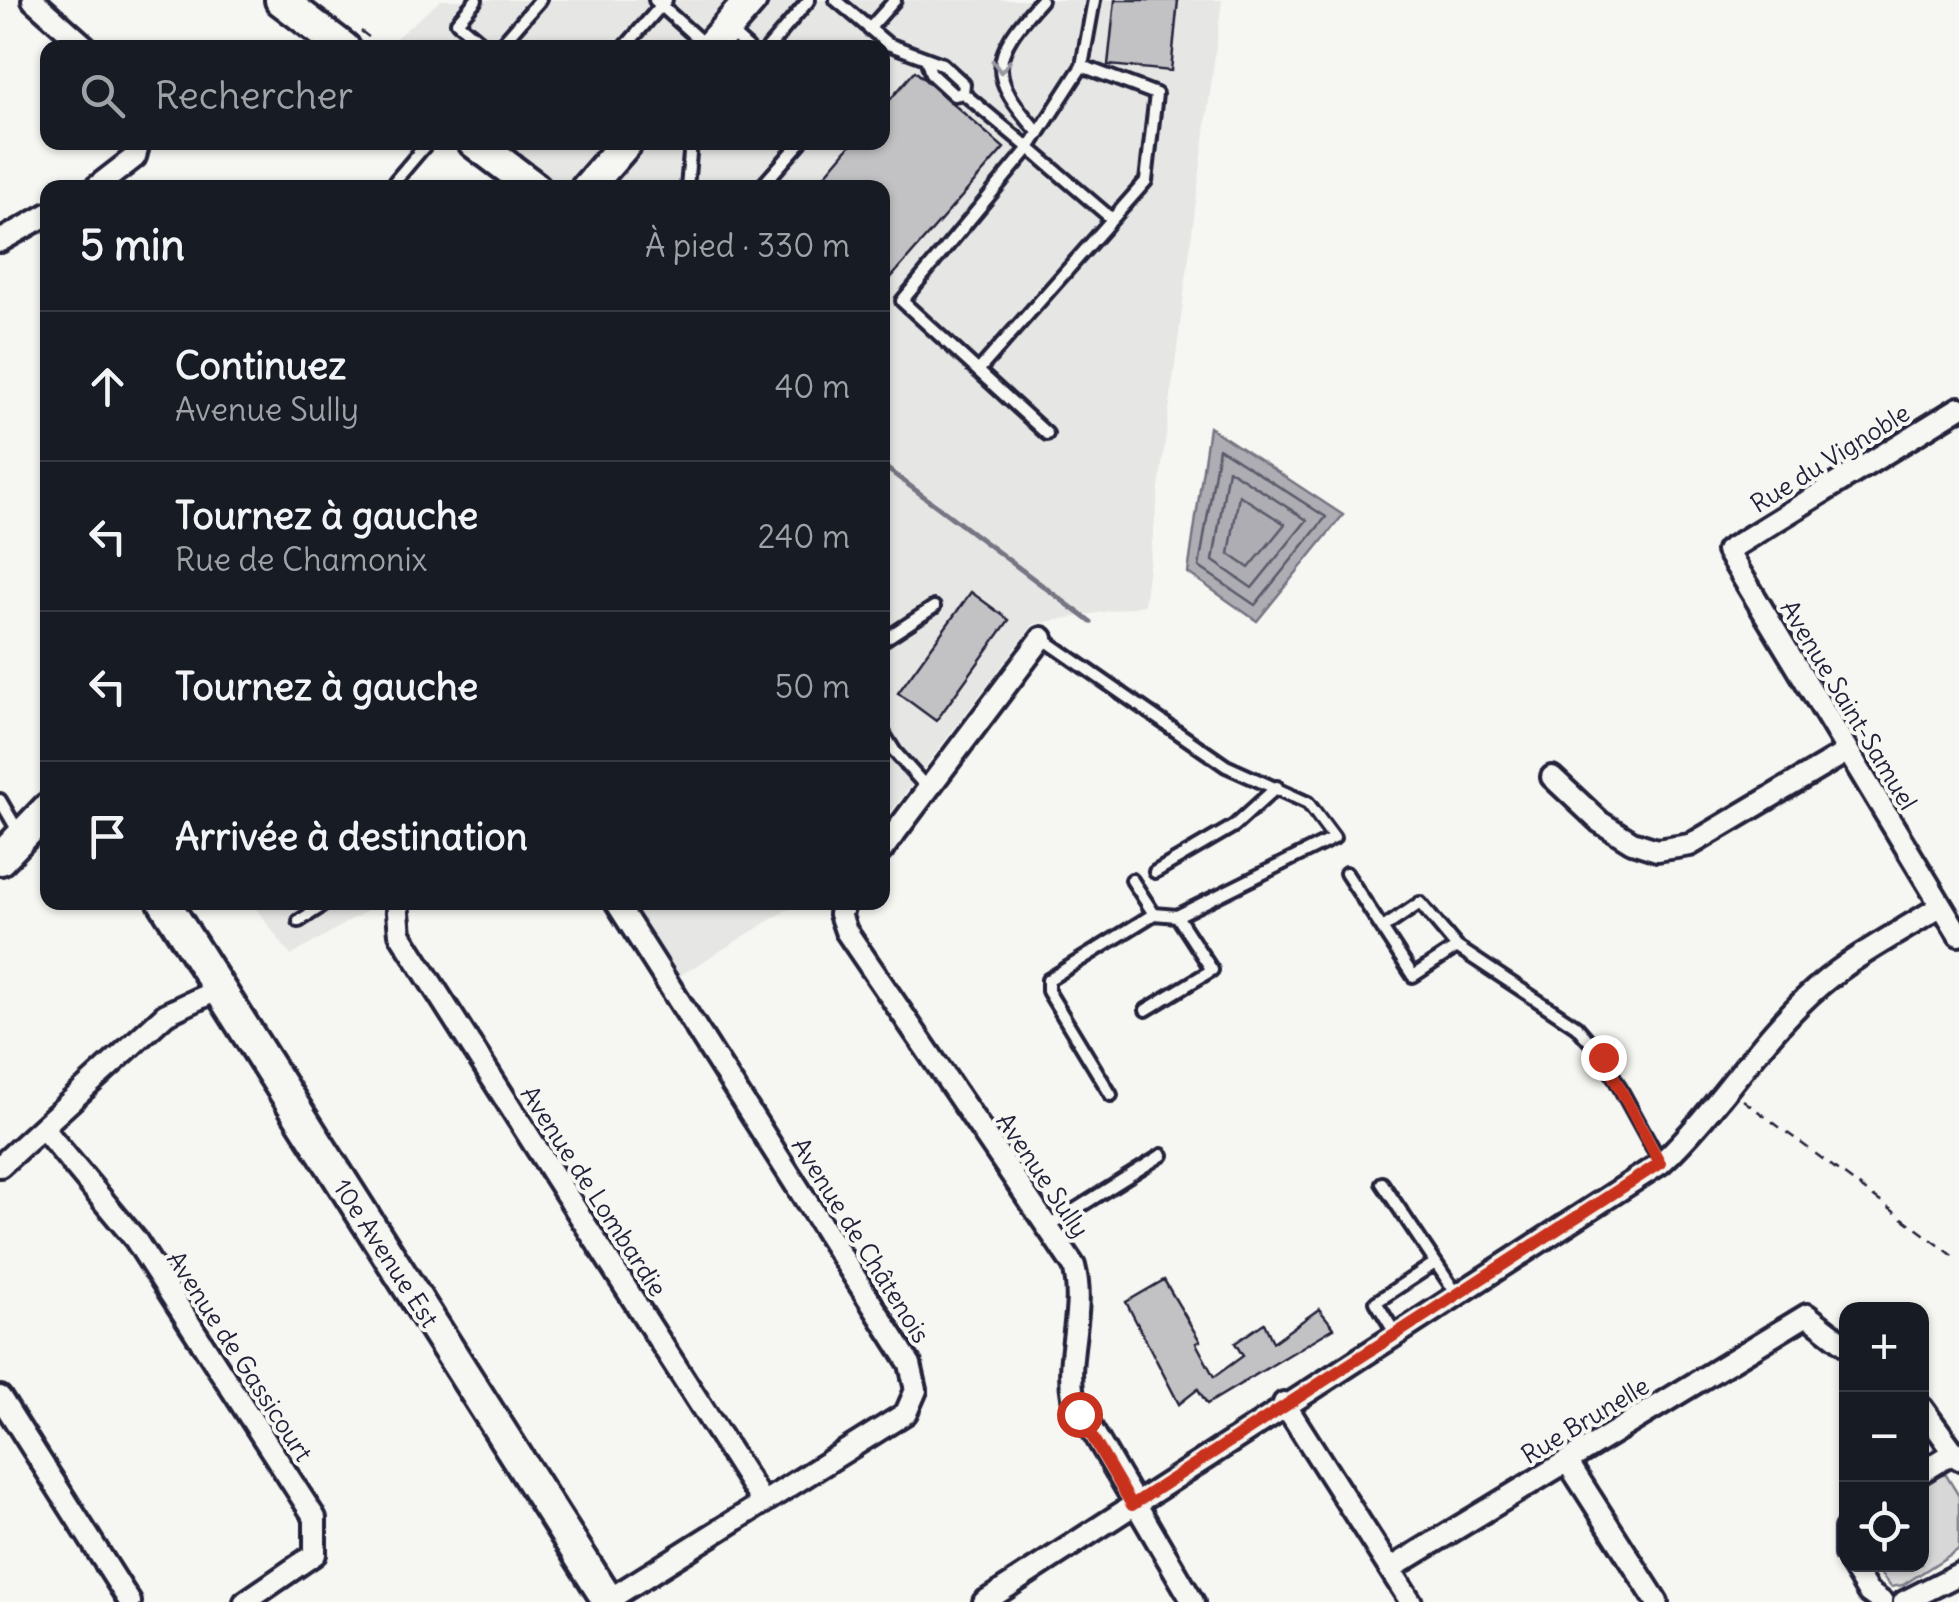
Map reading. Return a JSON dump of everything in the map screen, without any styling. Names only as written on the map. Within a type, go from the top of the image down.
[{"type":"street","points":[[33,0],[77,40]]},
{"type":"street","points":[[281,0],[334,40]]},
{"type":"street","points":[[725,40],[751,0]]},
{"type":"street","points":[[105,180],[135,157],[137,150]]},
{"type":"street","points":[[485,150],[524,180]]},
{"type":"street","points":[[594,180],[619,150]]},
{"type":"street","points":[[4,234],[40,218]]},
{"type":"street","name":"Rue du Vignoble","points":[[1727,552],[1959,408]]},
{"type":"street","name":"Avenue Saint-Samuel","points":[[1727,552],[1959,935]]},
{"type":"street","points":[[890,840],[1042,638]]},
{"type":"street","points":[[1552,777],[1600,822],[1632,842],[1657,850],[1690,845],[1848,751]]},
{"type":"street","points":[[0,859],[40,817]]},
{"type":"street","points":[[984,1602],[1284,1403],[1660,1163],[1698,1129],[1820,985],[1941,906]]},
{"type":"street","name":"10e Avenue Est","points":[[176,910],[217,990],[607,1601]]},
{"type":"street","name":"Avenue de Lombardie","points":[[398,910],[400,934],[763,1503]]},
{"type":"street","name":"Avenue de Châtenois","points":[[607,1601],[906,1414],[914,1402],[915,1379],[621,910]]},
{"type":"street","name":"Avenue Sully","points":[[842,910],[846,932],[1074,1266],[1079,1284],[1070,1362],[1073,1398],[1132,1505],[1193,1602]]},
{"type":"street","points":[[0,1166],[166,1014],[217,990]]},
{"type":"street","name":"Avenue de Gassicourt","points":[[43,1128],[134,1239],[315,1518],[315,1554],[303,1566],[245,1602]]},
{"type":"street","name":"Rue Brunelle","points":[[1390,1569],[1807,1315],[1839,1340]]},
{"type":"street","points":[[0,1397],[130,1602]]},
{"type":"street","points":[[1284,1403],[1412,1602]]},
{"type":"street","points":[[1929,1417],[1957,1455],[1929,1469]]},
{"type":"street","points":[[1567,1460],[1656,1602]]},
{"type":"street","points":[[1856,1572],[1868,1592],[1882,1602]]},
{"type":"street","points":[[1904,1602],[1959,1574]]},
{"type":"lane","points":[[476,0],[457,22],[478,40]]},
{"type":"lane","points":[[505,40],[540,0]]},
{"type":"lane","points":[[775,40],[809,0]]},
{"type":"lane","points":[[836,0],[879,40]]},
{"type":"lane","points":[[869,29],[895,0]]},
{"type":"lane","points":[[1039,133],[1000,83],[1000,62],[1008,40],[1041,0]]},
{"type":"lane","points":[[1046,434],[902,301],[1029,148],[1082,66],[1094,0]]},
{"type":"lane","points":[[630,40],[660,2],[718,40]]},
{"type":"lane","points":[[890,47],[904,46],[942,64],[964,84],[964,93],[1112,219]]},
{"type":"lane","points":[[978,370],[1146,180],[1156,94],[1082,66]]},
{"type":"lane","points":[[396,180],[421,150]]},
{"type":"lane","points":[[688,180],[690,150]]},
{"type":"lane","points":[[767,180],[794,150]]},
{"type":"lane","points":[[890,635],[934,607]]},
{"type":"lane","points":[[1042,638],[1226,766],[1308,802],[1334,838],[1178,916],[1154,914],[1048,980],[1048,991],[1111,1095]]},
{"type":"lane","points":[[890,745],[928,790]]},
{"type":"lane","points":[[1155,872],[1234,826],[1276,788]]},
{"type":"lane","points":[[0,800],[22,836]]},
{"type":"lane","points":[[1346,873],[1412,976],[1457,947]]},
{"type":"lane","points":[[1132,880],[1154,914]]},
{"type":"lane","points":[[1382,928],[1420,903],[1457,947],[1576,1026],[1603,1057],[1660,1163]]},
{"type":"lane","points":[[299,921],[316,910]]},
{"type":"lane","points":[[1146,1010],[1212,970],[1178,916]]},
{"type":"lane","points":[[1048,1226],[1162,1155]]},
{"type":"lane","points":[[1382,1183],[1456,1294]]},
{"type":"lane","points":[[1395,1332],[1376,1302],[1436,1263]]},
{"type":"path","points":[[1728,1089],[1959,1260]]},
{"type":"shaded area","points":[[441,0],[1222,0],[1144,605],[1034,624],[890,813],[890,180],[525,180],[484,150],[890,150],[890,40],[394,40]]},
{"type":"shaded area","points":[[257,910],[367,910],[291,956]]},
{"type":"shaded area","points":[[621,910],[787,910],[668,983]]},
{"type":"shaded area","points":[[1946,1475],[1959,1496],[1959,1549],[1929,1568],[1929,1482]]},
{"type":"shaded area","points":[[1879,1572],[1923,1572],[1903,1585],[1891,1587]]},
{"type":"water","points":[[1209,427],[1343,515],[1257,621],[1188,573]]},
{"type":"building","points":[[1115,0],[1178,0],[1171,71],[1108,65]]},
{"type":"building","points":[[915,71],[1004,148],[890,279],[890,180],[821,180],[846,150],[890,150],[890,100]]},
{"type":"building","points":[[971,592],[1009,620],[936,721],[898,693]]},
{"type":"building","points":[[1164,1280],[1200,1341],[1196,1343],[1214,1377],[1243,1356],[1235,1343],[1264,1323],[1273,1342],[1319,1309],[1334,1328],[1207,1404],[1198,1389],[1179,1404],[1126,1302]]},
{"type":"waterway","points":[[890,471],[1091,622]]},
{"type":"route","points":[[1079,1414],[1132,1505],[1660,1163],[1603,1057]]}]
